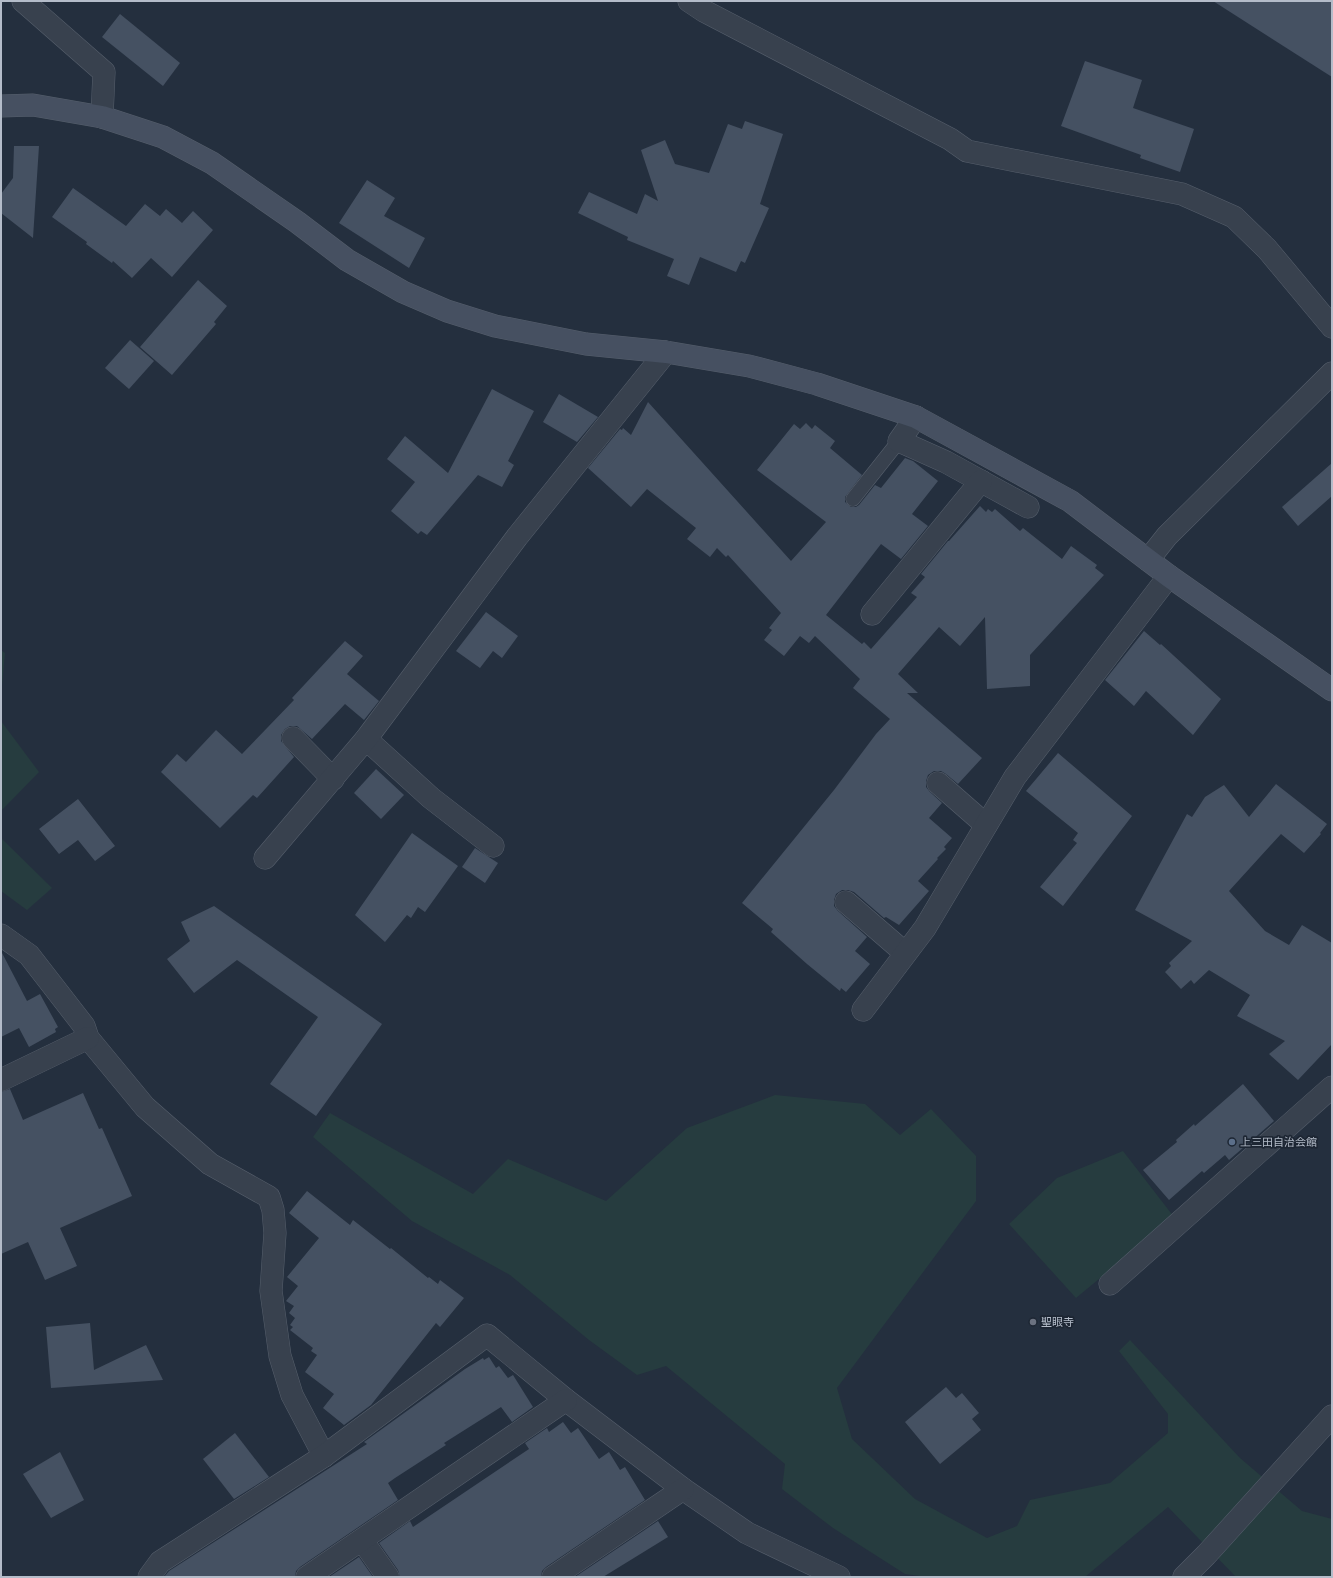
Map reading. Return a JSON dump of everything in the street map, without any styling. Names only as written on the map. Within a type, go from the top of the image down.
[{"type":"street","points":[[23,1],[104,72],[102,117]]},
{"type":"street","points":[[689,1],[704,11],[950,138],[967,151],[1182,194],[1234,217],[1267,249],[1332,327]]},
{"type":"street","points":[[1,106],[33,105],[102,117],[163,137],[212,163],[297,222],[347,260],[404,292],[447,311],[495,326],[586,344],[666,352],[749,366],[818,384],[916,417],[1070,502],[1169,576],[1332,690]]},
{"type":"street","points":[[265,858],[366,739],[517,537],[666,352]]},
{"type":"street","points":[[1148,560],[1166,536],[1332,373]]},
{"type":"street","points":[[916,417],[900,441],[946,462],[1028,507]]},
{"type":"street","points":[[872,614],[981,481]]},
{"type":"street","points":[[863,1010],[925,928],[1015,777],[1169,576]]},
{"type":"street","points":[[293,738],[333,779]]},
{"type":"street","points":[[366,739],[430,798],[493,846]]},
{"type":"street","points":[[938,783],[986,825]]},
{"type":"street","points":[[846,902],[905,953]]},
{"type":"street","points":[[1,935],[29,955],[84,1026],[88,1038],[145,1107],[210,1164],[269,1197],[273,1210],[275,1233],[271,1290],[280,1356],[292,1395],[324,1456]]},
{"type":"street","points":[[1,1080],[88,1038]]},
{"type":"street","points":[[1110,1284],[1332,1087]]},
{"type":"street","points":[[150,1577],[160,1562],[324,1456],[487,1335],[566,1400],[683,1488],[747,1533],[839,1577]]},
{"type":"street","points":[[307,1577],[566,1400]]},
{"type":"street","points":[[1184,1577],[1206,1555],[1332,1416]]},
{"type":"street","points":[[553,1577],[683,1488]]},
{"type":"street","points":[[362,1540],[388,1577]]},
{"type":"lane","points":[[853,499],[900,441]]},
{"type":"green space","points":[[1,650],[5,653],[1,697]]},
{"type":"green space","points":[[1,721],[39,772],[1,811]]},
{"type":"green space","points":[[1,838],[52,888],[27,910],[1,891]]},
{"type":"green space","points":[[775,1095],[865,1104],[900,1135],[931,1109],[976,1156],[976,1201],[837,1388],[852,1439],[915,1499],[987,1538],[1017,1526],[1030,1500],[1110,1483],[1168,1433],[1168,1414],[1119,1351],[1130,1340],[1240,1458],[1302,1511],[1332,1519],[1332,1577],[1236,1577],[1168,1507],[1085,1577],[927,1577],[905,1574],[833,1528],[782,1489],[785,1464],[666,1366],[637,1375],[589,1340],[510,1275],[412,1221],[313,1137],[330,1113],[473,1194],[508,1159],[606,1201],[687,1128]]},
{"type":"green space","points":[[1123,1151],[1174,1217],[1076,1298],[1009,1224],[1057,1178]]},
{"type":"building","points":[[1213,1],[1332,1],[1332,77]]},
{"type":"building","points":[[120,14],[180,63],[163,86],[102,37]]},
{"type":"building","points":[[1085,61],[1142,80],[1133,108],[1194,129],[1180,172],[1140,158],[1141,155],[1061,126]]},
{"type":"building","points":[[745,121],[783,134],[760,204],[769,208],[745,263],[741,261],[736,272],[700,257],[689,285],[667,276],[674,259],[627,240],[628,237],[578,213],[589,192],[637,214],[645,194],[658,201],[641,150],[665,140],[675,164],[709,173],[728,124],[742,129]]},
{"type":"building","points":[[14,146],[39,146],[33,238],[1,213],[1,194],[13,178]]},
{"type":"building","points":[[367,180],[395,198],[384,216],[425,238],[409,268],[339,223]]},
{"type":"building","points":[[73,188],[126,226],[145,204],[160,216],[166,209],[182,223],[193,211],[213,230],[172,277],[151,258],[132,278],[113,261],[112,263],[86,244],[87,242],[52,217]]},
{"type":"building","points":[[198,280],[227,306],[214,322],[216,324],[172,375],[140,347]]},
{"type":"building","points":[[130,340],[154,361],[129,389],[105,368]]},
{"type":"building","points":[[492,389],[534,411],[508,461],[514,465],[502,487],[478,475],[427,535],[421,531],[418,534],[391,511],[415,482],[387,459],[405,436],[448,473]]},
{"type":"building","points":[[559,394],[598,417],[577,442],[543,422]]},
{"type":"building","points":[[648,402],[791,561],[826,522],[757,470],[794,424],[800,429],[806,423],[812,429],[815,425],[835,441],[830,448],[862,475],[845,497],[845,502],[851,507],[856,507],[859,505],[875,485],[881,488],[905,458],[913,461],[938,481],[912,514],[928,526],[901,559],[881,544],[826,615],[862,644],[864,642],[871,649],[917,597],[911,593],[925,577],[921,574],[948,541],[980,506],[986,512],[988,509],[992,512],[995,509],[1020,531],[1023,528],[1062,559],[1071,546],[1097,565],[1095,568],[1104,575],[1030,655],[1030,686],[987,689],[985,617],[960,646],[939,627],[898,674],[918,693],[907,693],[982,758],[958,784],[941,771],[934,771],[928,775],[926,787],[942,803],[929,818],[952,838],[944,847],[946,849],[918,881],[929,891],[899,925],[886,917],[884,918],[854,892],[842,890],[836,894],[834,906],[867,937],[855,951],[870,964],[846,992],[841,988],[840,991],[807,964],[771,932],[773,929],[742,903],[834,790],[876,734],[890,719],[853,688],[860,679],[815,636],[809,643],[800,636],[784,656],[764,640],[772,630],[769,628],[781,613],[728,555],[726,557],[717,548],[710,557],[687,539],[696,528],[647,489],[631,507],[588,468],[620,429],[622,430],[623,428],[631,435]]},
{"type":"building","points":[[1332,463],[1332,496],[1298,526],[1282,507]]},
{"type":"building","points":[[486,612],[518,636],[502,658],[493,651],[480,668],[456,651]]},
{"type":"building","points":[[1144,631],[1160,645],[1161,644],[1221,699],[1193,735],[1146,691],[1134,706],[1105,680]]},
{"type":"building","points":[[345,641],[363,656],[347,674],[379,701],[364,720],[345,704],[312,739],[297,726],[290,726],[285,729],[281,735],[281,741],[294,757],[257,798],[253,795],[220,828],[161,772],[177,754],[186,762],[216,730],[242,754],[294,700],[292,698]]},
{"type":"building","points":[[1058,753],[1132,816],[1063,906],[1040,887],[1077,843],[1073,840],[1078,833],[1026,791]]},
{"type":"building","points":[[376,769],[404,795],[381,819],[354,793]]},
{"type":"building","points":[[1276,784],[1327,824],[1320,833],[1321,834],[1304,853],[1281,834],[1229,891],[1265,931],[1289,945],[1302,925],[1332,943],[1332,1044],[1298,1080],[1269,1054],[1285,1041],[1237,1016],[1250,995],[1209,970],[1194,984],[1191,980],[1181,989],[1165,972],[1171,966],[1169,963],[1192,941],[1135,910],[1187,814],[1192,817],[1205,797],[1224,785],[1249,817]]},
{"type":"building","points":[[78,799],[115,846],[95,861],[78,840],[59,854],[39,829]]},
{"type":"building","points":[[412,833],[458,866],[425,912],[418,907],[411,918],[407,915],[385,942],[355,915]]},
{"type":"building","points":[[475,848],[498,863],[485,883],[462,867]]},
{"type":"building","points":[[214,906],[382,1024],[316,1116],[270,1084],[318,1017],[237,960],[194,993],[167,959],[190,941],[181,922]]},
{"type":"building","points":[[1,951],[27,1001],[40,994],[58,1027],[55,1029],[56,1032],[29,1047],[19,1028],[1,1037]]},
{"type":"building","points":[[1243,1084],[1274,1121],[1229,1160],[1225,1155],[1204,1173],[1202,1171],[1169,1200],[1143,1170],[1177,1142],[1176,1140],[1194,1124],[1195,1126]]},
{"type":"building","points":[[10,1089],[23,1120],[83,1093],[99,1129],[102,1128],[132,1196],[60,1228],[77,1266],[45,1280],[28,1242],[1,1254],[1,1092]]},
{"type":"building","points":[[307,1191],[350,1225],[353,1220],[428,1278],[429,1277],[438,1284],[440,1280],[464,1298],[440,1327],[436,1323],[371,1405],[344,1425],[323,1408],[334,1394],[305,1372],[317,1355],[311,1351],[313,1348],[290,1330],[293,1327],[290,1325],[295,1318],[289,1313],[294,1306],[286,1301],[298,1286],[287,1277],[319,1238],[289,1213]]},
{"type":"building","points":[[90,1323],[94,1370],[146,1345],[163,1380],[51,1388],[46,1327]]},
{"type":"building","points":[[489,1357],[496,1368],[499,1366],[508,1378],[513,1375],[533,1407],[512,1422],[501,1407],[444,1443],[446,1445],[388,1483],[398,1500],[300,1567],[296,1571],[295,1577],[164,1577],[169,1571],[367,1444],[364,1442],[465,1369],[483,1358],[484,1360]]},
{"type":"building","points":[[946,1387],[956,1398],[962,1393],[979,1413],[972,1419],[981,1430],[940,1464],[905,1422]]},
{"type":"building","points":[[563,1422],[571,1433],[578,1428],[599,1459],[609,1452],[620,1470],[625,1467],[645,1500],[546,1567],[542,1571],[541,1577],[400,1577],[398,1570],[379,1543],[410,1521],[413,1527],[529,1449],[525,1443],[547,1428],[549,1432]]},
{"type":"building","points":[[235,1433],[269,1477],[234,1499],[203,1459]]},
{"type":"building","points":[[60,1452],[84,1500],[51,1518],[23,1474]]},
{"type":"building","points":[[658,1521],[668,1537],[603,1577],[575,1577]]},
{"type":"building","points":[[359,1557],[373,1577],[329,1577]]},
{"type":"place","name":"上三田自治会館","points":[[1232,1142]]},
{"type":"place","name":"聖眼寺","points":[[1033,1322]]}]
